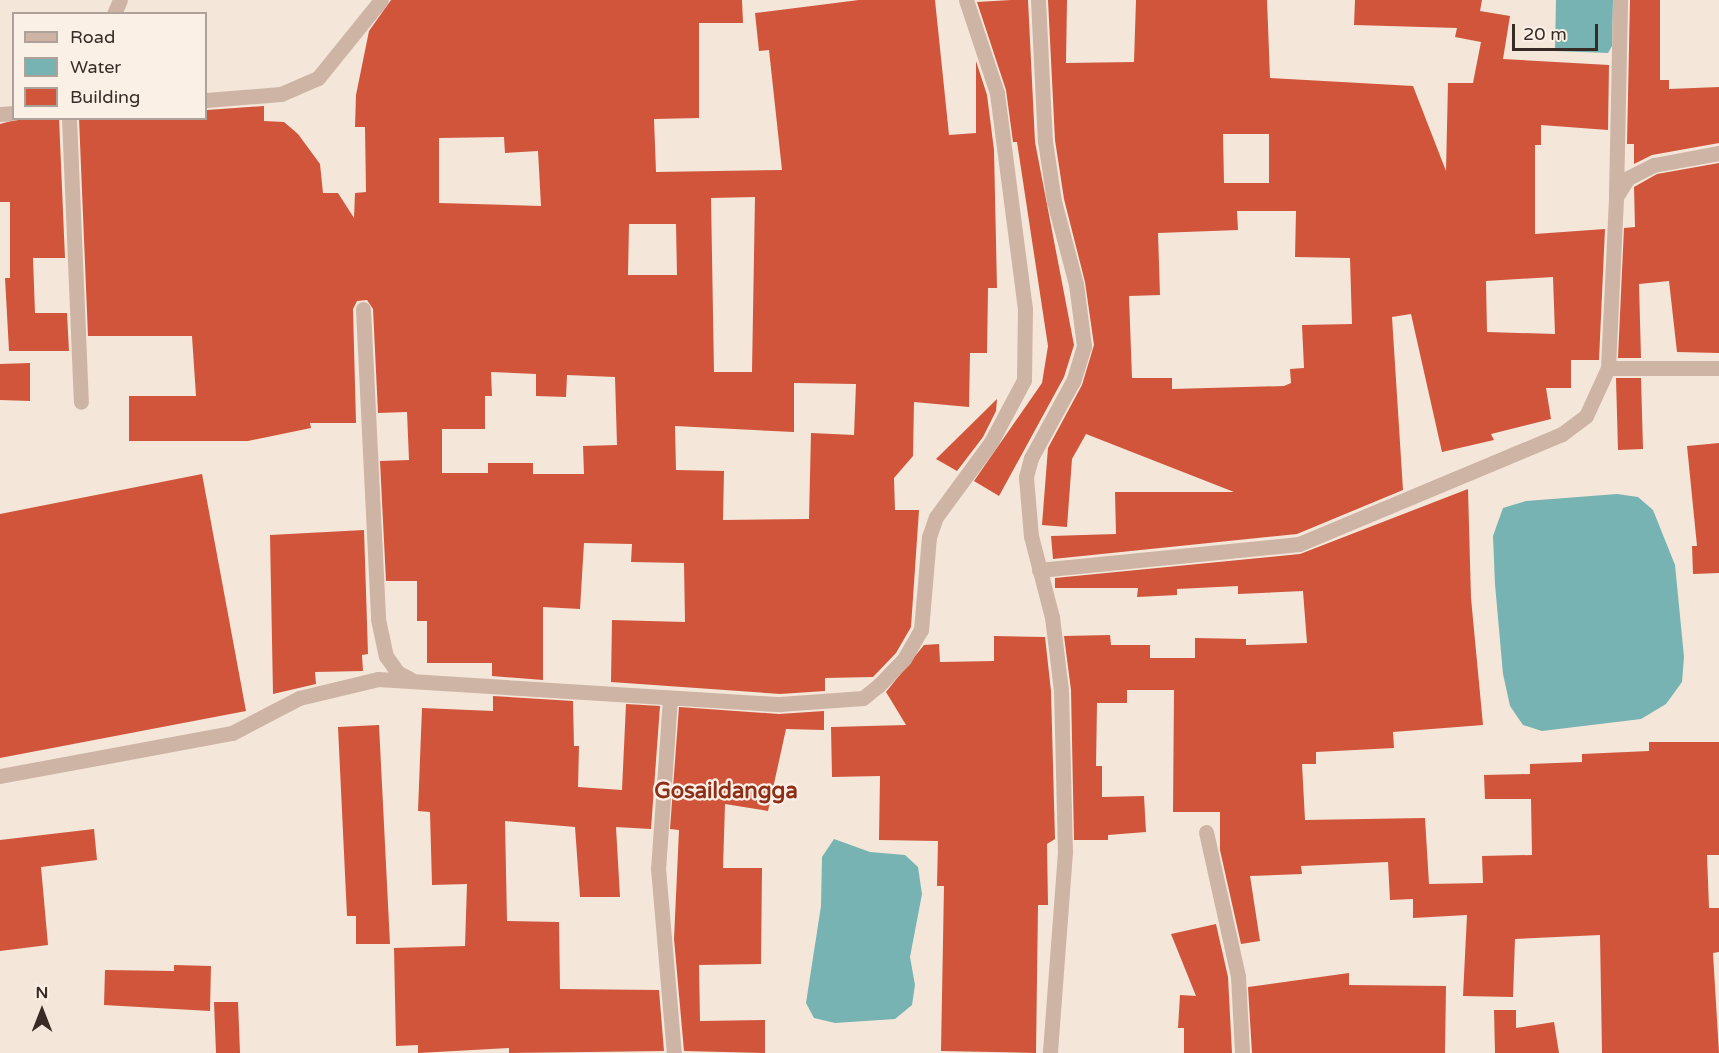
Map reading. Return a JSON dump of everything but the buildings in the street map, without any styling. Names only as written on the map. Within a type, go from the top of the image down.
[{"type":"street","points":[[207,100],[281,94],[318,78],[381,0]]},
{"type":"street","points":[[0,776],[232,733],[299,699],[378,679],[670,699],[826,704],[863,698],[904,659],[921,630],[929,537],[936,517],[992,442],[1024,371],[1025,309],[997,93],[966,0]]},
{"type":"street","points":[[1038,0],[1045,141],[1054,201],[1076,284],[1084,346],[1073,381],[1031,458],[1026,477],[1040,570],[1052,617],[1061,690],[1065,852],[1050,1053]]},
{"type":"street","points":[[1040,570],[1299,544],[1562,434],[1586,416],[1608,368],[1616,197],[1620,0]]},
{"type":"street","points":[[69,120],[81,402]]},
{"type":"street","points":[[1616,197],[1628,178],[1654,165],[1719,153]]},
{"type":"street","points":[[363,309],[378,620],[386,656],[397,672],[413,680]]},
{"type":"street","points":[[1608,368],[1719,368]]},
{"type":"street","points":[[670,699],[658,868],[674,1053]]},
{"type":"street","points":[[1206,831],[1238,976],[1242,1053]]},
{"type":"water","points":[[1556,0],[1613,0],[1612,46],[1608,53],[1555,51]]},
{"type":"water","points":[[1617,494],[1638,497],[1653,510],[1675,565],[1684,657],[1682,682],[1666,704],[1641,719],[1542,731],[1523,725],[1510,706],[1503,674],[1493,536],[1503,508],[1526,501]]},
{"type":"water","points":[[834,839],[870,852],[905,855],[918,867],[922,894],[910,957],[915,985],[912,1005],[895,1019],[835,1023],[814,1018],[806,1003],[821,906],[822,857]]},
{"type":"district","name":"Gosaildangga","points":[[726,792]]}]
